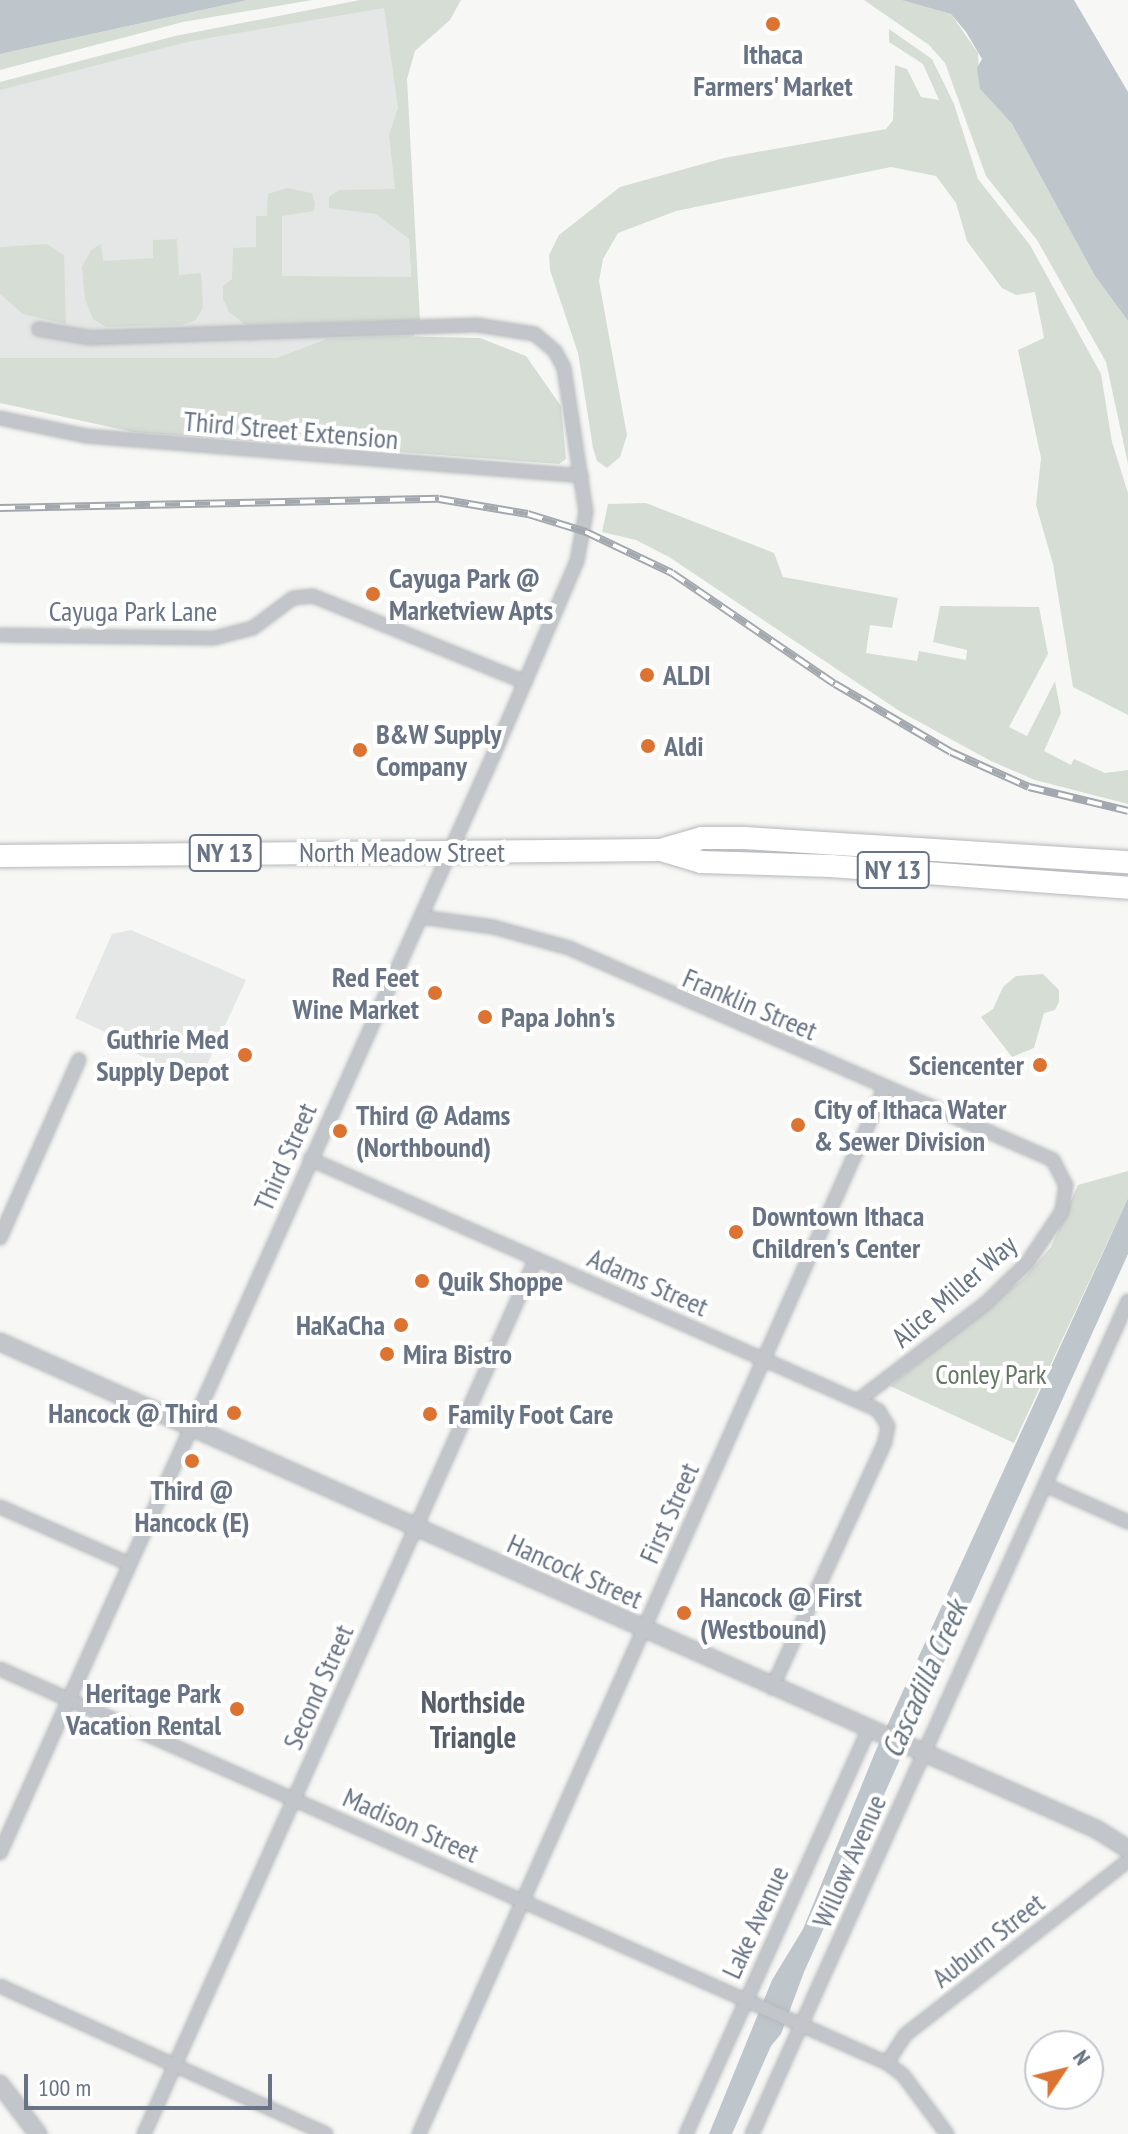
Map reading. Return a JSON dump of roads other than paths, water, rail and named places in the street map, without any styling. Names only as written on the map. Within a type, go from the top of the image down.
[{"type":"highway","name":"North Meadow Street","points":[[0,856],[660,850],[702,838],[814,839],[1128,862]]},
{"type":"highway","name":"North Meadow Street","points":[[660,850],[701,862],[831,866],[1128,888]]},
{"type":"street","name":"Third Street","points":[[0,1853],[421,917],[525,682],[586,532],[581,476],[564,368],[555,351],[535,334],[477,325],[91,338],[39,329]]},
{"type":"street","name":"Third Street Extension","points":[[0,418],[86,436],[581,476]]},
{"type":"street","name":"Cayuga Park Lane","points":[[0,635],[214,638],[253,628],[293,598],[313,596],[525,682]]},
{"type":"street","name":"Franklin Street","points":[[421,917],[508,930],[569,948],[1053,1160]]},
{"type":"street","points":[[0,1238],[79,1060]]},
{"type":"street","name":"First Street","points":[[419,2134],[885,1087]]},
{"type":"street","name":"Adams Street","points":[[310,1159],[764,1360],[860,1399],[878,1410],[888,1426],[885,1442],[772,1688]]},
{"type":"street","name":"Alice Miller Way","points":[[860,1399],[986,1303],[1036,1252],[1062,1211],[1066,1185],[1053,1160]]},
{"type":"street","name":"Second Street","points":[[144,2134],[536,1259]]},
{"type":"street","name":"Willow Avenue","points":[[752,2134],[797,2022],[918,1752],[1045,1485],[1128,1301]]},
{"type":"street","name":"Hancock Street","points":[[0,1342],[1108,1835],[1128,1849]]},
{"type":"street","points":[[1045,1485],[1128,1522]]},
{"type":"street","points":[[0,1507],[129,1564]]},
{"type":"street","name":"Madison Street","points":[[0,1669],[887,2063]]},
{"type":"street","name":"Lake Avenue","points":[[686,2134],[872,1732]]},
{"type":"street","name":"Auburn Street","points":[[887,2063],[905,2035],[1128,1861]]},
{"type":"street","points":[[0,1986],[326,2134]]},
{"type":"street","points":[[887,2063],[903,2075],[947,2134]]},
{"type":"street","points":[[0,2084],[38,2134]]},
{"type":"water","points":[[0,0],[248,0],[0,54]]},
{"type":"water","points":[[901,0],[1074,0],[1128,92],[1128,321],[1095,276],[1012,124],[980,89],[977,68],[982,59],[966,32],[951,14]]},
{"type":"water","name":"Cascadilla Creek","points":[[1128,1198],[1128,1254],[804,1972],[781,2034],[771,2046],[732,2134],[709,2134],[772,1980],[803,1929],[876,1750]]},
{"type":"railway","points":[[0,508],[439,499],[528,514],[586,532],[672,573],[835,684],[951,752],[1029,787],[1128,811]]},
{"type":"place","name":"Ithaca Farmers' Market","points":[[773,24]]},
{"type":"place","name":"Cayuga Park @ Marketview Apts","points":[[373,594]]},
{"type":"place","name":"ALDI","points":[[647,675]]},
{"type":"place","name":"Aldi","points":[[648,746]]},
{"type":"place","name":"B&W Supply Company","points":[[360,750]]},
{"type":"place","name":"Red Feet Wine Market","points":[[435,993]]},
{"type":"place","name":"Papa John's","points":[[485,1017]]},
{"type":"place","name":"Guthrie Med Supply Depot","points":[[245,1055]]},
{"type":"place","name":"Sciencenter","points":[[1040,1065]]},
{"type":"place","name":"City of Ithaca Water & Sewer Division","points":[[798,1125]]},
{"type":"place","name":"Third @ Adams (Northbound)","points":[[340,1131]]},
{"type":"place","name":"Downtown Ithaca Children's Center","points":[[736,1232]]},
{"type":"place","name":"Quik Shoppe","points":[[422,1281]]},
{"type":"place","name":"HaKaCha","points":[[401,1325]]},
{"type":"place","name":"Mira Bistro","points":[[387,1354]]},
{"type":"place","name":"Hancock @ Third","points":[[234,1413]]},
{"type":"place","name":"Family Foot Care","points":[[430,1414]]},
{"type":"place","name":"Third @ Hancock (E)","points":[[192,1461]]},
{"type":"place","name":"Hancock @ First (Westbound)","points":[[684,1613]]},
{"type":"place","name":"Heritage Park Vacation Rental","points":[[237,1709]]},
{"type":"district","name":"Northside Triangle","points":[[473,1719]]},
{"type":"park label","name":"Conley Park","points":[[991,1374]]}]
